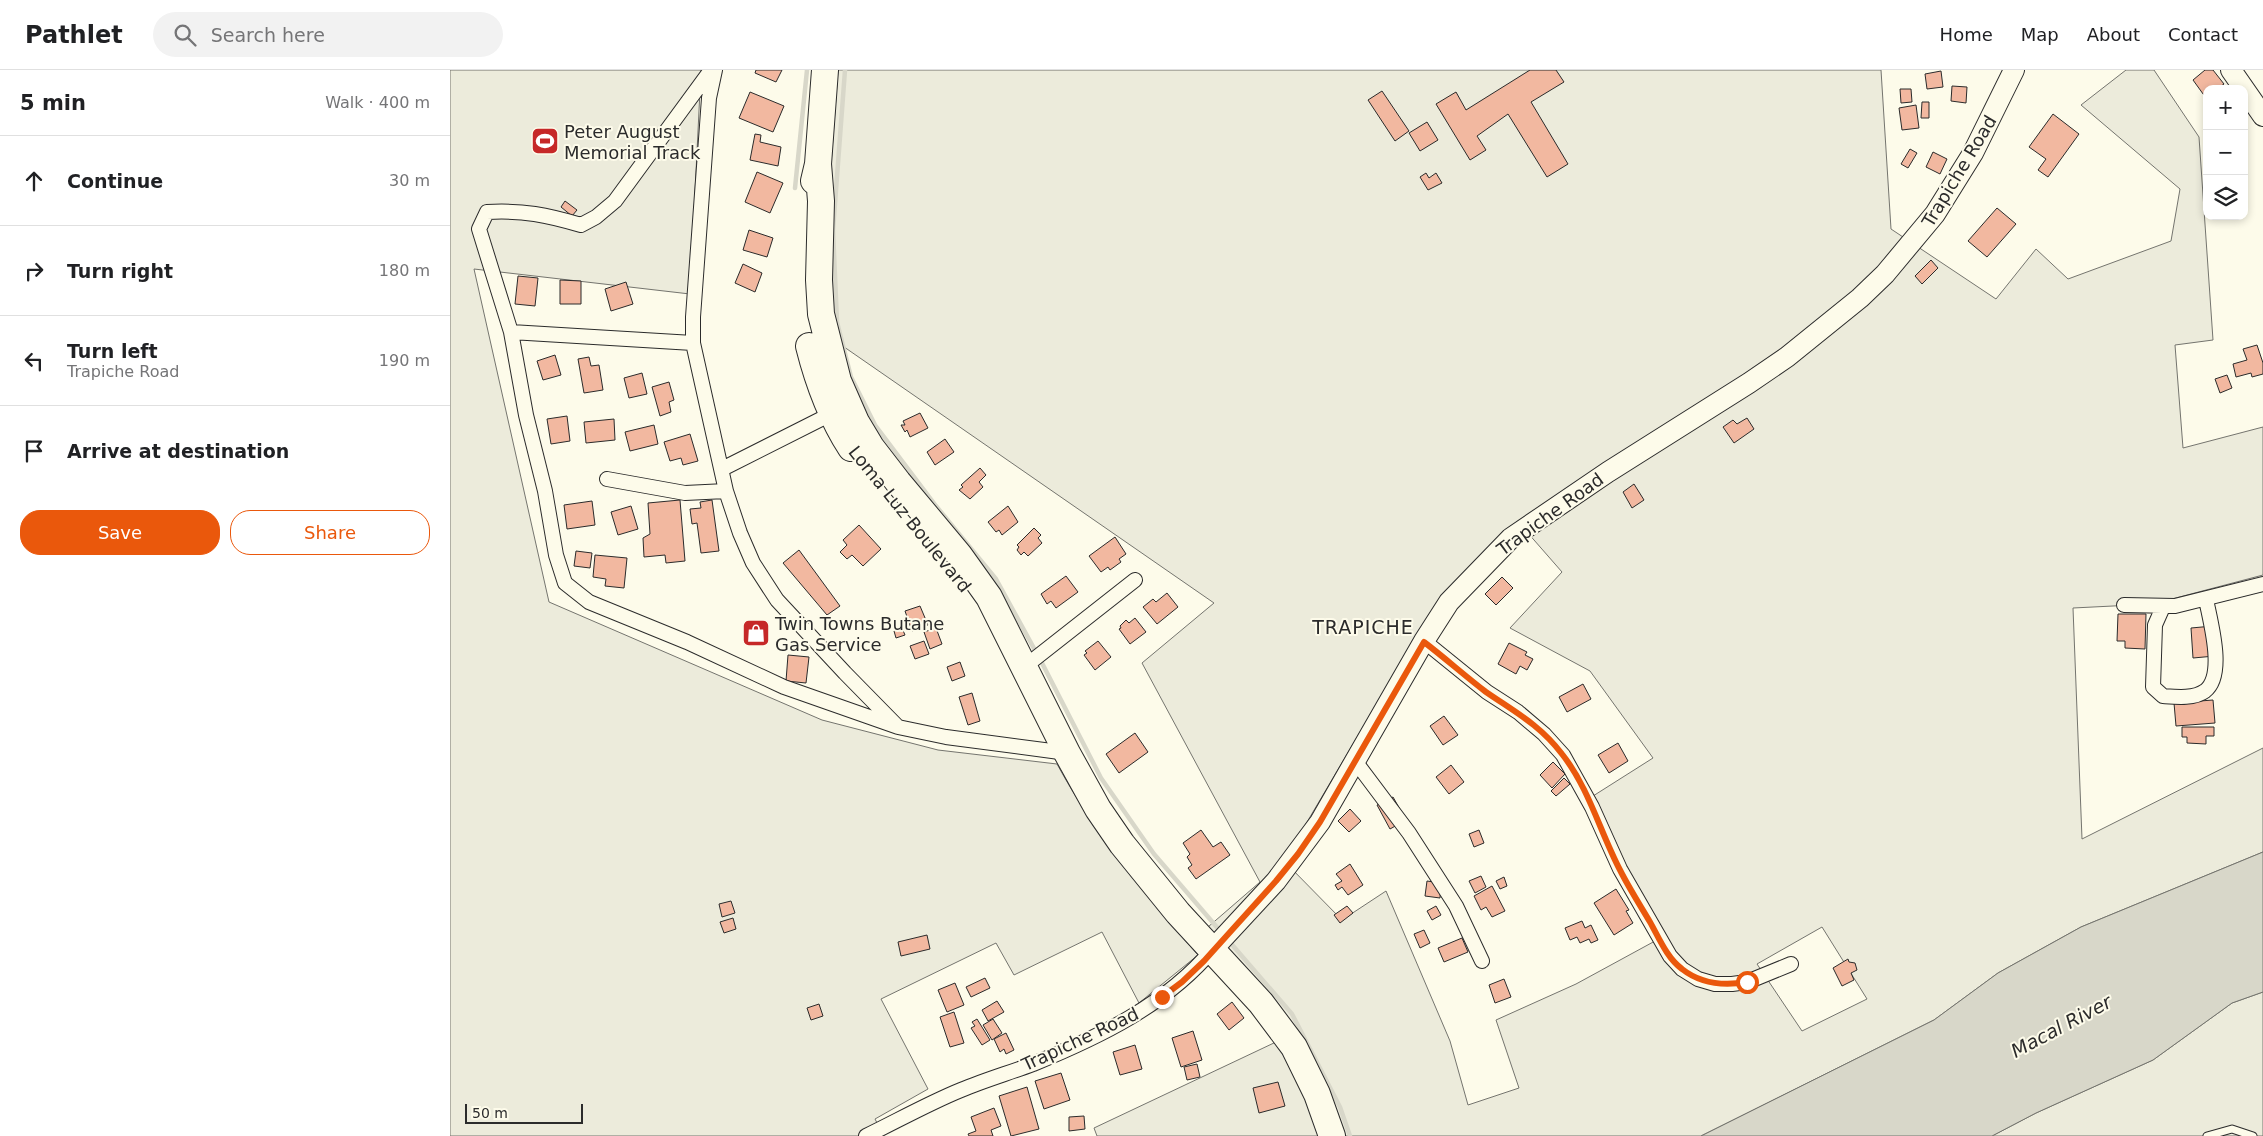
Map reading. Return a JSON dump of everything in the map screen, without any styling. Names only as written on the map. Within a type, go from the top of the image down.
[{"type":"highway","name":"Loma Luz Boulevard","points":[[825,70],[818,164],[808,202],[803,270],[809,346],[819,382],[840,409],[857,457],[966,587],[1021,665],[1098,809],[1122,844],[1178,913],[1261,1003],[1294,1047],[1317,1094],[1332,1136]]},
{"type":"street","points":[[711,70],[615,201],[596,218],[581,225],[552,216],[518,210],[486,212],[479,228],[511,332],[526,415],[545,491],[556,555],[565,582],[589,602],[687,642],[784,687],[898,727],[946,737],[1067,754]]},
{"type":"street","points":[[715,70],[709,98],[693,343],[726,491],[740,533],[753,563],[777,600],[844,673],[898,727]]},
{"type":"street","name":"Trapiche Road","points":[[866,1136],[961,1090],[1034,1063],[1107,1030],[1175,987],[1276,881],[1298,854],[1320,822],[1449,602],[1511,538],[1608,472],[1703,413],[1787,357],[1860,298],[1917,239],[1955,185],[1991,119],[2014,70]]},
{"type":"street","points":[[2231,70],[2263,116]]},
{"type":"street","points":[[511,332],[693,343]]},
{"type":"street","points":[[722,469],[840,409]]},
{"type":"street","points":[[607,479],[685,493],[726,491]]},
{"type":"street","points":[[1021,665],[1135,580]]},
{"type":"street","points":[[2124,606],[2163,607],[2206,599],[2263,584]]},
{"type":"street","points":[[2163,607],[2155,625],[2153,688],[2163,696],[2196,695],[2210,686],[2215,668],[2214,644],[2206,599]]},
{"type":"street","points":[[1424,642],[1487,692],[1518,712],[1544,734],[1563,755],[1592,807],[1620,869],[1670,956],[1682,969],[1698,979],[1715,984],[1732,984],[1747,982],[1791,964]]},
{"type":"street","points":[[1355,761],[1410,833],[1456,906],[1482,961]]},
{"type":"lane","points":[[2207,1136],[2232,1129],[2253,1136]]},
{"type":"shaded area","points":[[450,70],[701,70],[690,294],[474,269],[549,602],[822,720],[938,750],[1057,764],[1104,839],[1159,910],[1198,955],[1139,1003],[1102,932],[1014,975],[996,943],[881,999],[928,1089],[875,1119],[884,1136],[450,1136]]},
{"type":"shaded area","points":[[838,70],[1881,70],[1891,229],[1996,299],[2036,249],[2068,279],[2171,241],[2180,189],[2081,105],[2126,70],[2154,70],[2199,137],[2203,220],[2205,220],[2213,340],[2175,345],[2183,448],[2263,427],[2263,575],[2153,604],[2073,608],[2082,839],[2263,748],[2263,852],[2081,927],[1998,973],[1934,1020],[1701,1136],[1345,1136],[1322,1075],[1307,1045],[1254,978],[1208,927],[1260,882],[1142,663],[1214,603],[834,340],[828,204]],"holes":[[[1520,524],[1562,572],[1510,628],[1590,671],[1653,758],[1582,803],[1655,941],[1576,984],[1496,1020],[1519,1088],[1468,1105],[1450,1041],[1386,891],[1342,920],[1284,861],[1437,602]],[[1822,927],[1867,999],[1802,1031],[1757,964]]]},
{"type":"shaded area","points":[[2263,992],[2263,1136],[1992,1136],[2036,1113],[2153,1060],[2232,1003]]},
{"type":"shaded area","points":[[1276,1042],[1298,1079],[1321,1136],[1097,1136],[1094,1128]]},
{"type":"water","name":"Macal River","points":[[2263,852],[2263,992],[2232,1003],[2153,1060],[2036,1113],[1992,1136],[1701,1136],[1934,1020],[1998,973],[2081,927]]},
{"type":"building","points":[[756,70],[782,70],[776,82],[755,73]]},
{"type":"building","points":[[1530,70],[1556,70],[1564,82],[1531,102],[1568,164],[1547,177],[1508,114],[1477,136],[1486,150],[1470,160],[1436,104],[1456,92],[1466,110]]},
{"type":"building","points":[[2205,70],[2213,70],[2224,84],[2203,85],[2203,94],[2193,80]]},
{"type":"building","points":[[1941,71],[1943,87],[1927,89],[1925,74]]},
{"type":"building","points":[[1952,86],[1967,87],[1966,103],[1951,101]]},
{"type":"building","points":[[1900,89],[1911,89],[1912,102],[1901,103]]},
{"type":"building","points":[[1382,91],[1409,131],[1395,141],[1368,100]]},
{"type":"building","points":[[750,92],[784,106],[773,132],[739,118]]},
{"type":"building","points":[[1922,102],[1929,102],[1929,118],[1921,118]]},
{"type":"building","points":[[1916,105],[1919,128],[1902,130],[1899,108]]},
{"type":"building","points":[[2053,114],[2079,134],[2048,177],[2038,170],[2046,159],[2029,147]]},
{"type":"building","points":[[1427,122],[1438,140],[1420,151],[1409,133]]},
{"type":"building","points":[[755,134],[761,135],[760,142],[781,147],[778,166],[750,160]]},
{"type":"building","points":[[1910,149],[1917,153],[1908,168],[1901,164]]},
{"type":"building","points":[[1933,152],[1947,159],[1940,174],[1926,167]]},
{"type":"building","points":[[757,172],[783,183],[770,213],[745,202]]},
{"type":"building","points":[[1426,173],[1429,178],[1436,173],[1442,183],[1428,190],[1420,177]]},
{"type":"building","points":[[565,201],[577,210],[572,216],[561,207]]},
{"type":"building","points":[[1997,208],[2016,224],[1987,257],[1968,241]]},
{"type":"building","points":[[749,230],[773,238],[767,257],[743,250]]},
{"type":"building","points":[[1931,260],[1938,268],[1922,284],[1915,276]]},
{"type":"building","points":[[743,264],[762,273],[755,292],[735,283]]},
{"type":"building","points":[[518,276],[538,278],[535,306],[515,304]]},
{"type":"building","points":[[560,280],[581,281],[581,304],[560,304]]},
{"type":"building","points":[[626,282],[633,304],[611,311],[605,289]]},
{"type":"building","points":[[2257,345],[2263,363],[2263,374],[2252,377],[2251,373],[2236,377],[2233,364],[2247,360],[2243,349]]},
{"type":"building","points":[[555,355],[561,375],[543,380],[537,361]]},
{"type":"building","points":[[589,357],[591,366],[599,365],[603,390],[584,393],[578,359]]},
{"type":"building","points":[[642,373],[647,394],[629,398],[624,378]]},
{"type":"building","points":[[2227,375],[2232,388],[2220,393],[2215,379]]},
{"type":"building","points":[[669,382],[674,400],[669,402],[671,412],[660,416],[652,387]]},
{"type":"building","points":[[920,413],[928,428],[910,437],[907,430],[905,432],[901,425],[905,425],[903,421]]},
{"type":"building","points":[[567,416],[570,441],[551,444],[547,419]]},
{"type":"building","points":[[1747,418],[1754,429],[1734,443],[1723,427],[1733,420],[1737,424]]},
{"type":"building","points":[[614,419],[615,440],[586,443],[584,422]]},
{"type":"building","points":[[654,425],[658,444],[630,451],[625,432]]},
{"type":"building","points":[[690,434],[698,461],[683,465],[681,458],[670,461],[664,442]]},
{"type":"building","points":[[945,439],[954,452],[935,465],[927,452]]},
{"type":"building","points":[[980,468],[986,475],[979,482],[983,487],[970,499],[959,490],[963,487],[961,485]]},
{"type":"building","points":[[1634,484],[1644,500],[1632,508],[1623,492]]},
{"type":"building","points":[[680,500],[685,561],[666,563],[665,555],[644,557],[643,538],[650,534],[648,503]]},
{"type":"building","points":[[712,500],[719,551],[701,553],[697,523],[692,524],[690,509],[701,508],[700,502]]},
{"type":"building","points":[[592,501],[595,525],[567,529],[564,505]]},
{"type":"building","points":[[631,506],[638,529],[618,535],[611,512]]},
{"type":"building","points":[[1008,506],[1018,522],[1002,535],[999,530],[996,532],[988,522]]},
{"type":"building","points":[[859,525],[881,549],[863,566],[852,555],[847,559],[840,552],[847,545],[843,540]]},
{"type":"building","points":[[1034,528],[1041,535],[1038,538],[1042,543],[1028,556],[1024,552],[1021,555],[1017,550],[1019,547],[1017,545]]},
{"type":"building","points":[[1115,537],[1126,554],[1119,559],[1121,562],[1110,570],[1108,567],[1101,572],[1089,556]]},
{"type":"building","points":[[799,550],[840,606],[827,615],[783,563]]},
{"type":"building","points":[[576,551],[592,553],[590,568],[574,566]]},
{"type":"building","points":[[595,555],[627,558],[624,588],[605,586],[606,579],[593,577]]},
{"type":"building","points":[[1066,576],[1078,592],[1056,608],[1051,601],[1047,604],[1041,594]]},
{"type":"building","points":[[1502,577],[1513,588],[1496,605],[1485,594]]},
{"type":"building","points":[[1167,593],[1178,607],[1157,624],[1143,607],[1153,599],[1156,602]]},
{"type":"building","points":[[920,606],[928,625],[912,631],[905,611]]},
{"type":"building","points":[[2118,614],[2146,614],[2145,649],[2125,648],[2125,641],[2117,641]]},
{"type":"building","points":[[1135,618],[1146,632],[1130,644],[1119,629],[1126,620],[1129,623]]},
{"type":"building","name":"Twin Towns Butane Gas Service","points":[[751,626],[765,637],[761,640],[748,629]]},
{"type":"building","points":[[2213,626],[2215,656],[2193,658],[2191,628]]},
{"type":"building","points":[[902,628],[905,635],[896,638],[894,631]]},
{"type":"building","points":[[936,628],[942,644],[930,649],[924,632]]},
{"type":"building","points":[[924,641],[929,654],[915,659],[910,646]]},
{"type":"building","points":[[1098,641],[1111,657],[1095,670],[1084,655],[1087,653],[1085,651]]},
{"type":"building","points":[[1509,643],[1527,652],[1525,655],[1533,659],[1527,670],[1520,666],[1516,674],[1498,664]]},
{"type":"building","points":[[788,655],[809,657],[806,683],[786,681]]},
{"type":"building","points":[[960,662],[965,676],[952,681],[947,667]]},
{"type":"building","points":[[1583,684],[1591,699],[1567,712],[1559,697]]},
{"type":"building","points":[[972,693],[980,721],[968,725],[959,697]]},
{"type":"building","points":[[2213,700],[2215,723],[2176,726],[2174,703]]},
{"type":"building","points":[[1444,716],[1458,735],[1443,745],[1430,726]]},
{"type":"building","points":[[2182,727],[2214,727],[2214,736],[2206,736],[2206,744],[2187,743],[2187,737],[2182,737]]},
{"type":"building","points":[[1135,733],[1148,752],[1119,773],[1106,754]]},
{"type":"building","points":[[1618,743],[1628,761],[1609,773],[1598,755]]},
{"type":"building","points":[[1553,762],[1565,774],[1552,788],[1540,775]]},
{"type":"building","points":[[1451,765],[1464,782],[1449,794],[1436,777]]},
{"type":"building","points":[[1564,778],[1570,784],[1556,796],[1551,791]]},
{"type":"building","points":[[1393,797],[1406,820],[1390,829],[1377,805]]},
{"type":"building","points":[[1350,809],[1361,821],[1349,832],[1338,821]]},
{"type":"building","points":[[1201,830],[1213,847],[1221,842],[1230,855],[1196,879],[1188,868],[1192,865],[1187,857],[1190,854],[1183,843]]},
{"type":"building","points":[[1479,830],[1484,843],[1474,847],[1469,834]]},
{"type":"building","points":[[1350,864],[1363,885],[1348,895],[1342,887],[1338,890],[1335,885],[1342,881],[1336,874]]},
{"type":"building","points":[[1481,876],[1486,887],[1475,893],[1469,881]]},
{"type":"building","points":[[1504,877],[1507,886],[1500,889],[1496,881]]},
{"type":"building","points":[[1427,881],[1441,883],[1440,898],[1425,896]]},
{"type":"building","points":[[1492,886],[1505,911],[1492,917],[1486,907],[1481,910],[1474,896]]},
{"type":"building","points":[[1616,889],[1629,910],[1626,911],[1633,923],[1614,935],[1594,903]]},
{"type":"building","points":[[731,901],[735,913],[722,917],[719,904]]},
{"type":"building","points":[[1347,906],[1353,913],[1340,923],[1334,915]]},
{"type":"building","points":[[1436,906],[1441,915],[1432,920],[1427,911]]},
{"type":"building","points":[[733,918],[736,929],[724,933],[720,922]]},
{"type":"building","points":[[1582,921],[1585,928],[1591,925],[1598,940],[1591,943],[1589,939],[1580,943],[1577,937],[1570,940],[1565,928]]},
{"type":"building","points":[[1424,930],[1430,943],[1420,948],[1414,934]]},
{"type":"building","points":[[927,935],[930,949],[901,956],[898,942]]},
{"type":"building","points":[[1462,938],[1468,952],[1444,962],[1438,948]]},
{"type":"building","points":[[1848,959],[1849,962],[1855,963],[1857,970],[1851,973],[1854,980],[1842,986],[1833,968]]},
{"type":"building","points":[[985,978],[990,988],[971,997],[966,987]]},
{"type":"building","points":[[1504,979],[1511,997],[1495,1003],[1489,985]]},
{"type":"building","points":[[955,983],[964,1005],[947,1012],[938,990]]},
{"type":"building","points":[[997,1001],[1004,1012],[988,1021],[982,1010]]},
{"type":"building","points":[[1232,1002],[1244,1018],[1229,1030],[1217,1014]]},
{"type":"building","points":[[819,1004],[823,1016],[811,1020],[807,1008]]},
{"type":"building","points":[[954,1012],[964,1043],[950,1047],[940,1017]]},
{"type":"building","points":[[977,1019],[990,1040],[982,1045],[971,1028],[975,1026],[972,1022]]},
{"type":"building","points":[[993,1019],[1002,1033],[992,1040],[983,1025]]},
{"type":"building","points":[[1193,1031],[1202,1060],[1181,1067],[1172,1038]]},
{"type":"building","points":[[1006,1033],[1014,1050],[1006,1054],[1004,1049],[1000,1052],[994,1039]]},
{"type":"building","points":[[1135,1045],[1142,1069],[1120,1075],[1113,1052]]},
{"type":"building","points":[[1197,1064],[1200,1077],[1187,1080],[1184,1067]]},
{"type":"building","points":[[1061,1073],[1070,1100],[1044,1109],[1035,1081]]},
{"type":"building","points":[[1278,1082],[1285,1106],[1259,1113],[1253,1088]]},
{"type":"building","points":[[1027,1087],[1039,1129],[1011,1136],[999,1096]]},
{"type":"building","points":[[994,1108],[1001,1126],[991,1130],[993,1136],[969,1136],[968,1134],[976,1131],[971,1117]]},
{"type":"building","points":[[1084,1116],[1085,1129],[1069,1131],[1069,1117]]},
{"type":"waterway","points":[[795,188],[807,70]]},
{"type":"waterway","points":[[845,70],[833,230],[837,322],[851,377],[875,425],[936,506],[996,579],[1101,778],[1154,854],[1221,932]]},
{"type":"waterway","points":[[1228,940],[1292,1014],[1340,1107],[1350,1136]]},
{"type":"place","name":"Peter August Memorial Track","points":[[545,141]]},
{"type":"place","name":"Twin Towns Butane Gas Service","points":[[756,633]]},
{"type":"district","name":"TRAPICHE","points":[[1363,627]]},
{"type":"route","points":[[1162,997],[1182,982],[1204,961],[1298,854],[1320,822],[1424,642],[1487,692],[1518,712],[1544,734],[1563,755],[1592,807],[1620,869],[1670,956],[1682,969],[1698,979],[1715,984],[1747,982]]}]
